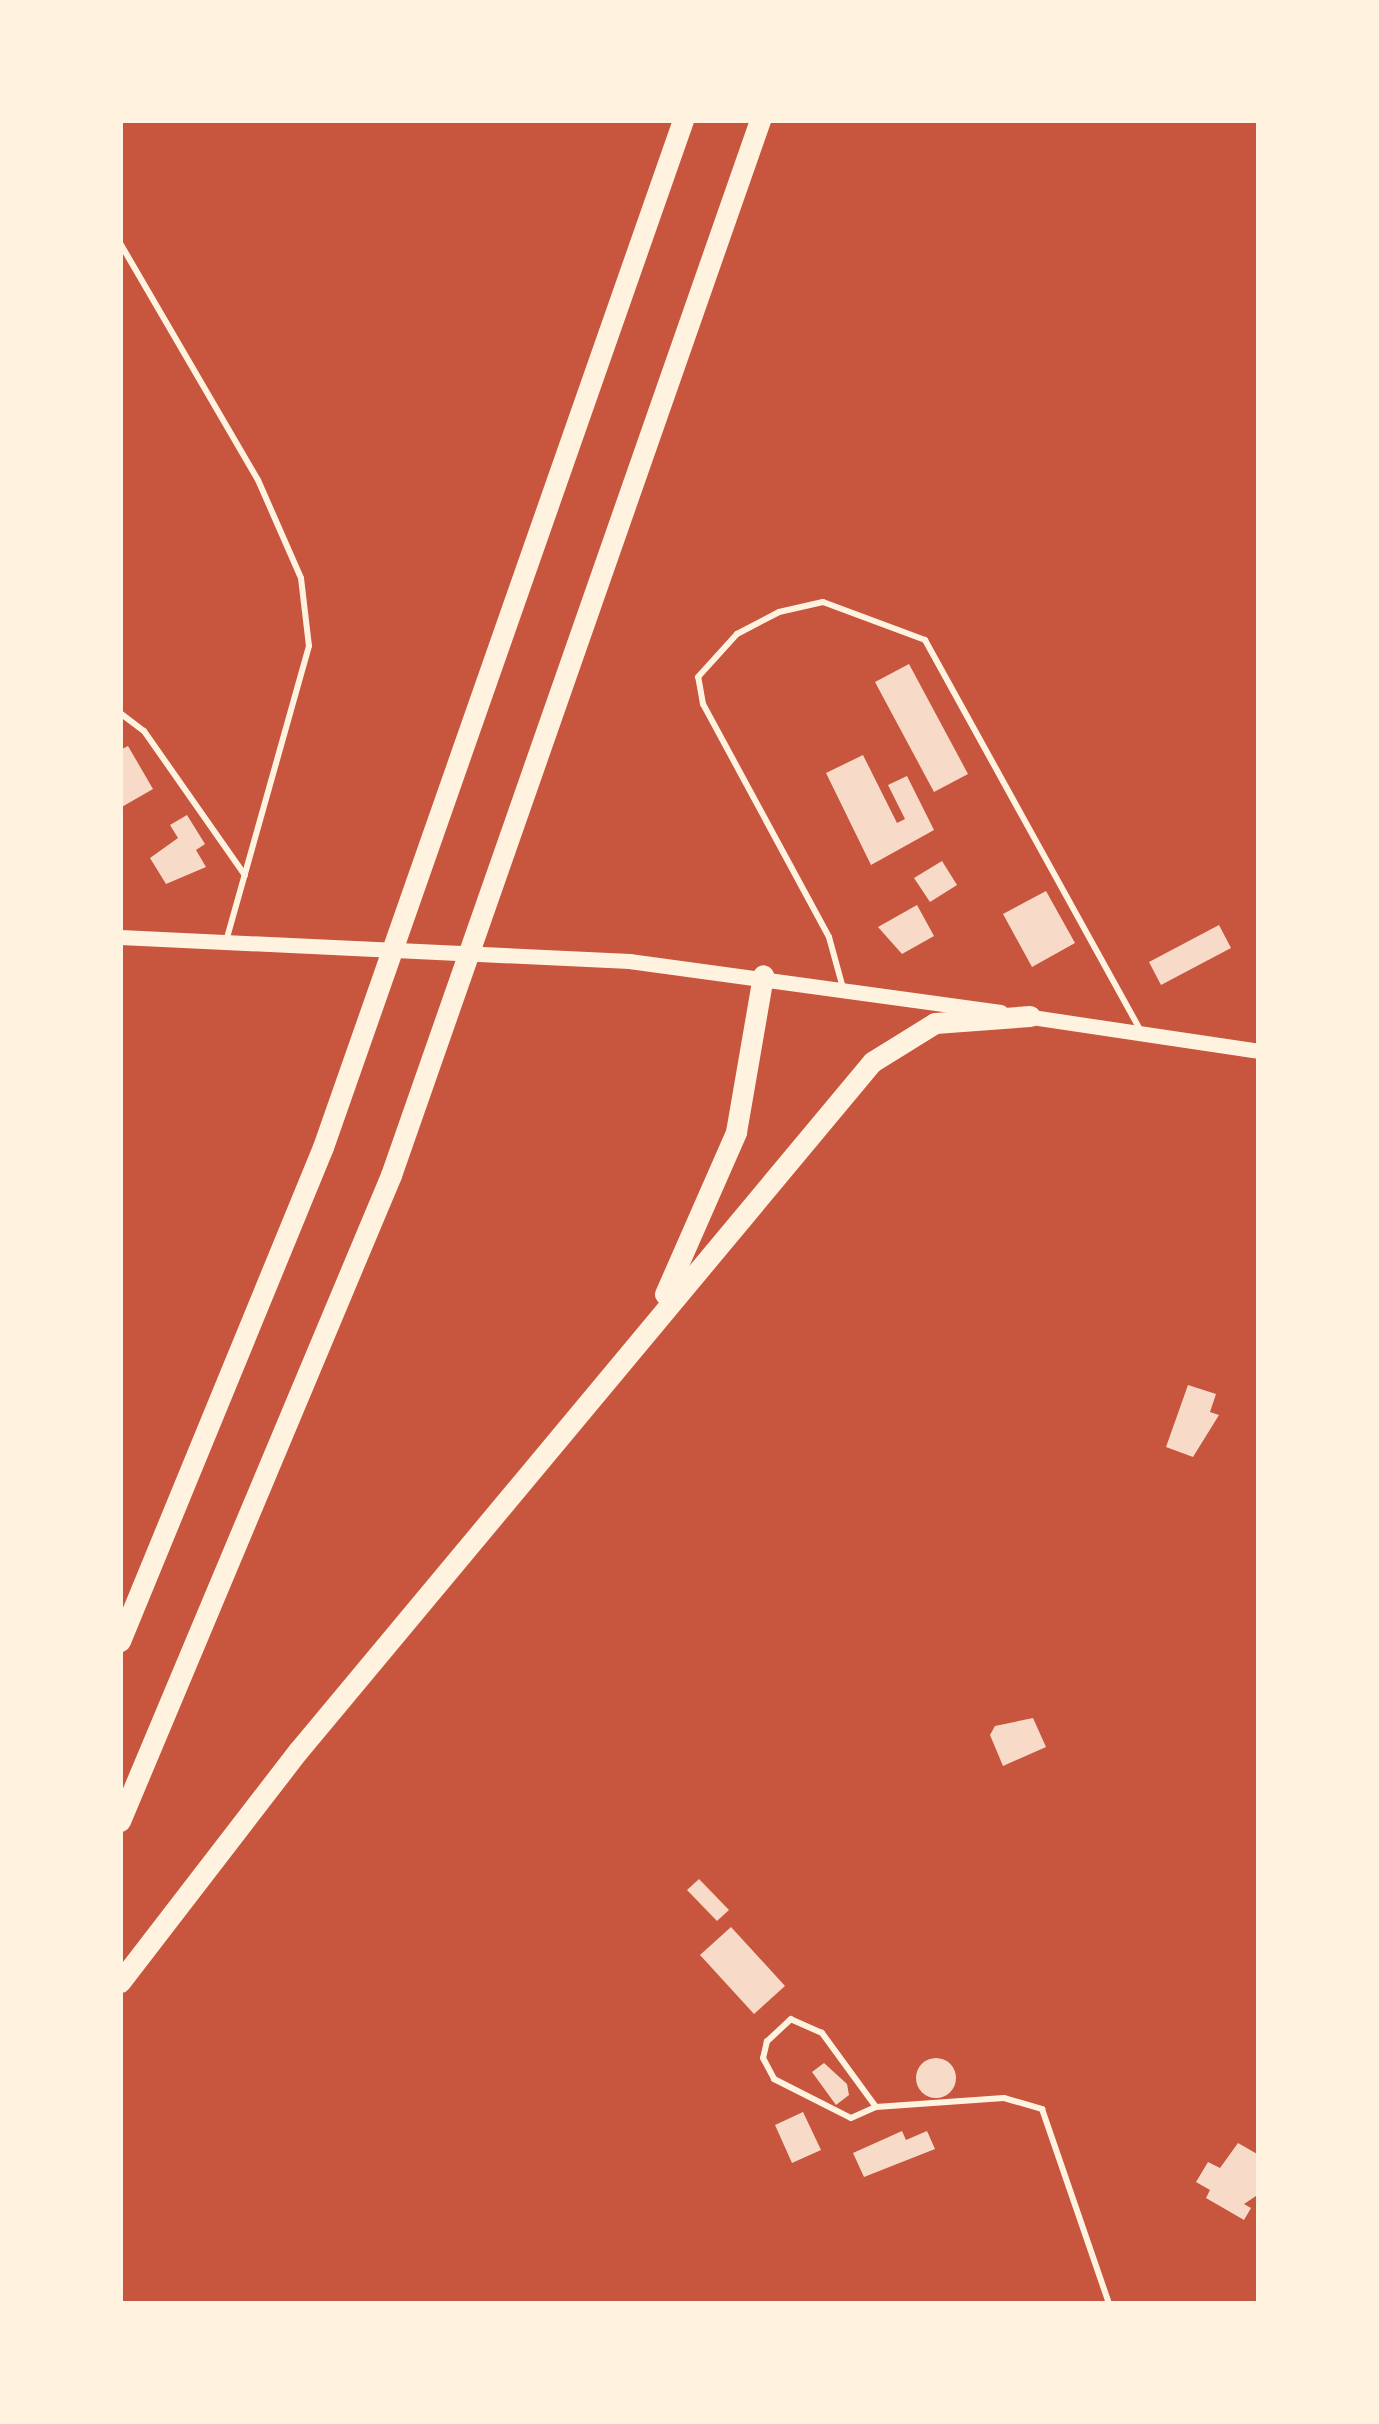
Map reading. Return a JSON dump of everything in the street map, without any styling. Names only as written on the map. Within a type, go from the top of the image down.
[{"type":"highway","points":[[120,1641],[323,1148],[683,120]]},
{"type":"highway","points":[[120,1821],[377,1212],[760,120]]},
{"type":"highway","points":[[603,1384],[661,1301],[715,1189],[751,1074],[763,975]]},
{"type":"highway","points":[[120,1982],[298,1751],[886,1048],[954,1019],[1030,1016]]},
{"type":"street","points":[[120,937],[303,941],[558,956],[763,975],[1259,1051]]},
{"type":"lane","points":[[120,243],[258,480],[302,578],[309,646],[227,938]]},
{"type":"lane","points":[[843,988],[830,937],[703,704],[698,677],[737,634],[779,612],[823,602],[925,640],[1142,1034]]},
{"type":"lane","points":[[120,713],[144,731],[245,875]]},
{"type":"lane","points":[[876,2107],[822,2032],[791,2019],[766,2041],[763,2058],[774,2079],[817,2106],[851,2118],[876,2107],[1004,2098],[1042,2109],[1109,2304]]},
{"type":"building","points":[[909,664],[968,774],[934,792],[875,682]]},
{"type":"building","points":[[128,746],[153,789],[120,808],[120,750]]},
{"type":"building","points":[[863,755],[897,823],[905,819],[888,785],[907,776],[934,830],[871,865],[826,773]]},
{"type":"building","points":[[187,815],[205,844],[196,850],[206,867],[166,884],[150,858],[178,838],[170,825]]},
{"type":"building","points":[[942,861],[957,885],[930,902],[914,878]]},
{"type":"building","points":[[1046,891],[1075,943],[1032,967],[1003,914]]},
{"type":"building","points":[[917,905],[934,936],[902,954],[878,927]]},
{"type":"building","points":[[1219,925],[1231,948],[1161,985],[1149,962]]},
{"type":"building","points":[[1188,1385],[1216,1394],[1210,1412],[1219,1415],[1193,1457],[1166,1447]]},
{"type":"building","points":[[1033,1718],[1046,1747],[1003,1766],[990,1735],[995,1726]]},
{"type":"building","points":[[699,1879],[729,1910],[717,1921],[687,1890]]},
{"type":"building","points":[[731,1927],[785,1986],[754,2014],[700,1955]]},
{"type":"building","points":[[936,2058],[950,2064],[956,2078],[950,2092],[936,2098],[922,2092],[916,2078],[922,2064]]},
{"type":"building","points":[[824,2063],[847,2084],[849,2095],[836,2105],[812,2072]]},
{"type":"building","points":[[803,2112],[821,2150],[792,2163],[775,2125]]},
{"type":"building","points":[[902,2131],[906,2140],[927,2131],[935,2149],[864,2177],[853,2153]]},
{"type":"building","points":[[1238,2143],[1259,2155],[1259,2194],[1244,2204],[1251,2208],[1244,2220],[1206,2198],[1210,2190],[1196,2182],[1208,2162],[1220,2168]]}]
